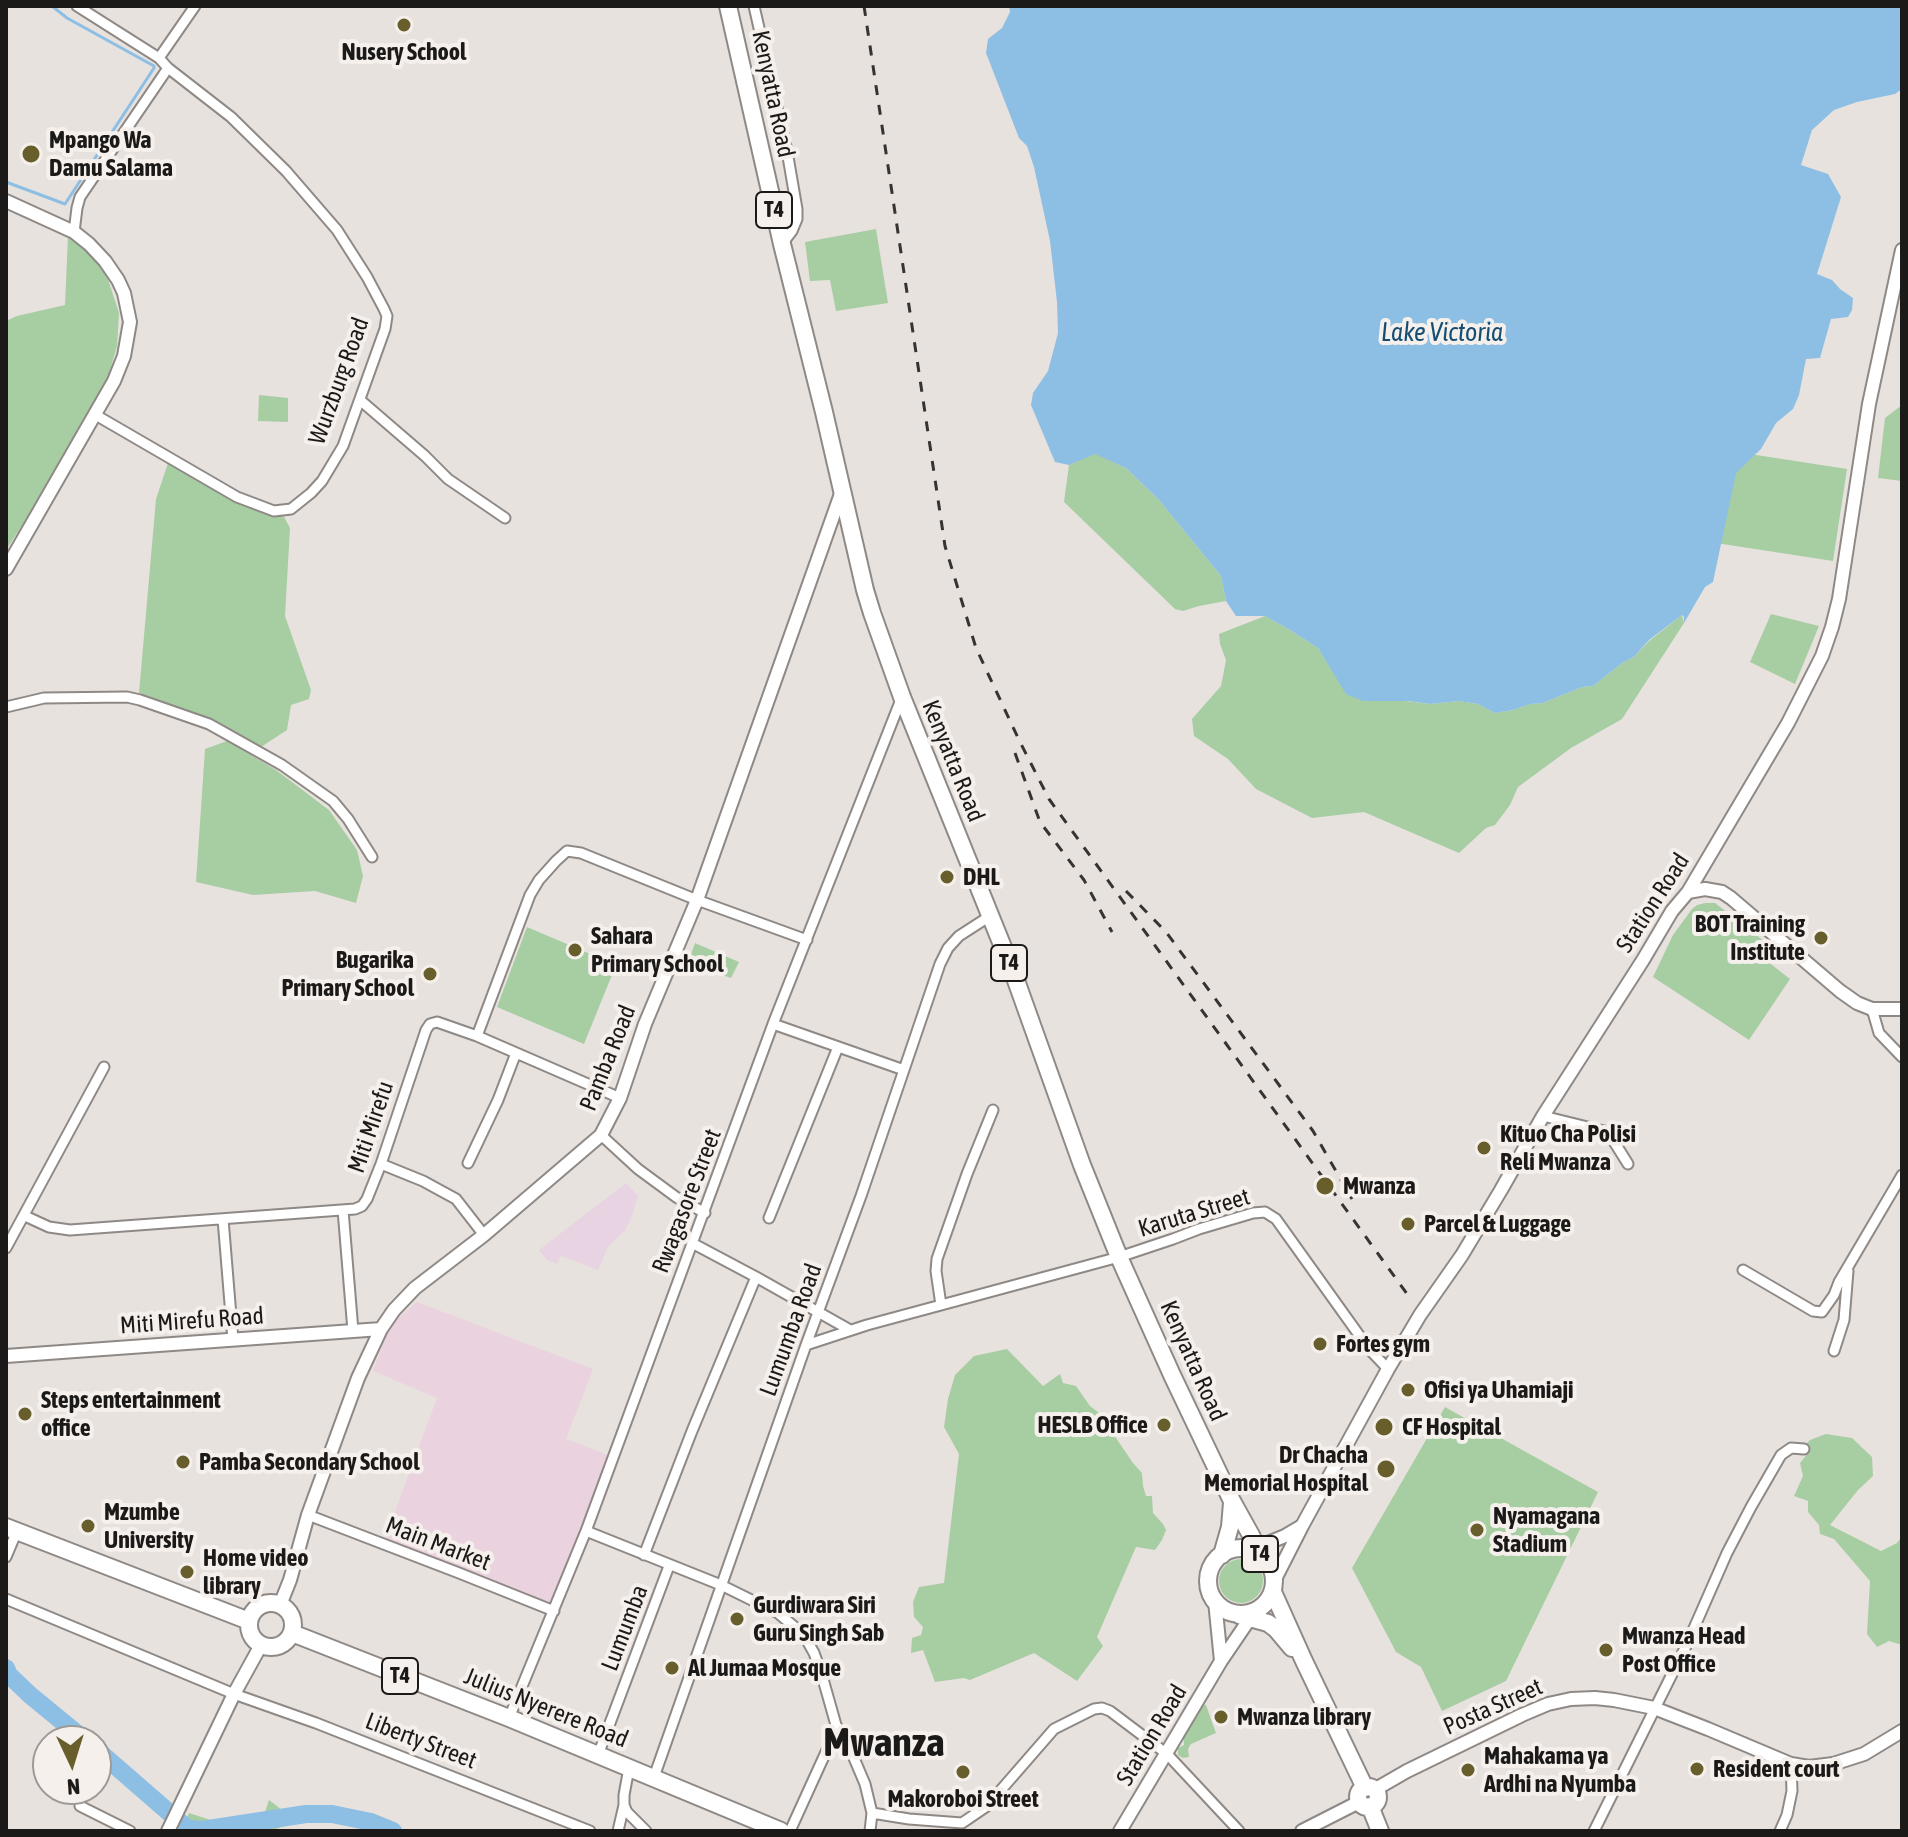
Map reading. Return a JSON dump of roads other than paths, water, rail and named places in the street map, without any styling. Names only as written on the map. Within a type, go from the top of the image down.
[{"type":"highway","name":"Kenyatta Road","points":[[728,6],[865,590],[902,697],[1013,972],[1082,1165],[1119,1257],[1232,1501],[1252,1537],[1253,1549]]},
{"type":"highway","name":"T4","points":[[1222,1555],[1230,1527],[1232,1501]]},
{"type":"highway","points":[[12,1529],[249,1621]]},
{"type":"highway","name":"T4","points":[[1304,1661],[1268,1623],[1223,1608],[1215,1601],[1208,1582],[1214,1562],[1222,1555],[1231,1550],[1253,1549],[1268,1562],[1273,1571],[1274,1586],[1304,1661],[1367,1796],[1380,1831]]},
{"type":"highway","name":"T4","points":[[1247,1614],[1268,1601],[1274,1586]]},
{"type":"highway","points":[[272,1603],[280,1605],[293,1620],[292,1633],[280,1645],[261,1645],[251,1635],[249,1621],[255,1608],[272,1603]]},
{"type":"highway","name":"Julius Nyerere Road","points":[[292,1633],[509,1718],[781,1831]]},
{"type":"main road","points":[[6,201],[74,232],[105,261],[118,280],[128,306],[130,322],[124,356],[114,381],[6,569]]},
{"type":"main road","name":"Station Road","points":[[1274,1586],[1302,1526],[1388,1369],[1494,1203],[1543,1116],[1672,911],[1688,892],[1788,723],[1822,656],[1839,599],[1869,404],[1902,250]]},
{"type":"main road","name":"Pamba Road","points":[[280,1605],[308,1515],[358,1378],[381,1329],[415,1288],[484,1235],[601,1135],[620,1098],[645,1024],[697,900],[842,490]]},
{"type":"main road","points":[[1688,892],[1714,890],[1731,898],[1857,1003],[1872,1009],[1902,1009]]},
{"type":"main road","name":"Miti Mirefu Road","points":[[6,1356],[381,1329]]},
{"type":"main road","points":[[1253,1549],[1302,1526]]},
{"type":"main road","points":[[1215,1601],[1221,1661]]},
{"type":"main road","name":"Station Road","points":[[1120,1831],[1247,1614]]},
{"type":"main road","points":[[168,1831],[261,1645]]},
{"type":"main road","name":"Posta Street","points":[[1302,1831],[1440,1754],[1548,1704],[1571,1699],[1595,1698],[1654,1708],[1791,1764],[1809,1767],[1833,1764],[1864,1754],[1902,1731]]},
{"type":"street","name":"Wurzburg Road","points":[[77,6],[159,58],[231,117],[286,171],[337,230],[367,277],[387,321],[343,446],[311,493],[298,505],[283,511],[262,508],[237,497],[94,414]]},
{"type":"street","points":[[159,58],[195,6]]},
{"type":"street","points":[[754,6],[797,209],[792,231],[782,244]]},
{"type":"street","points":[[74,232],[80,197],[168,68]]},
{"type":"street","points":[[360,400],[448,479],[505,518]]},
{"type":"street","points":[[6,707],[44,698],[127,697],[209,724],[282,765],[333,801],[372,857]]},
{"type":"street","name":"Rwagasore Street","points":[[509,1718],[586,1531],[773,1024],[902,697]]},
{"type":"street","points":[[477,1036],[530,895],[539,880],[564,852],[570,850],[807,940]]},
{"type":"street","name":"Lumumba Road","points":[[654,1777],[806,1345],[853,1221],[940,964],[959,936],[990,916]]},
{"type":"street","points":[[1872,1009],[1879,1033],[1902,1057]]},
{"type":"street","name":"Miti Mirefu","points":[[343,1210],[362,1206],[367,1199],[430,1024],[446,1024],[477,1036],[620,1098]]},
{"type":"street","points":[[773,1024],[904,1070]]},
{"type":"street","points":[[769,1218],[838,1047]]},
{"type":"street","points":[[468,1163],[516,1053]]},
{"type":"street","points":[[6,1248],[104,1067]]},
{"type":"street","points":[[941,1305],[937,1259],[993,1110]]},
{"type":"street","points":[[1543,1116],[1608,1132],[1628,1164]]},
{"type":"street","points":[[601,1135],[638,1169],[676,1197],[705,1213]]},
{"type":"street","points":[[381,1164],[456,1199],[484,1235]]},
{"type":"street","points":[[1743,1270],[1813,1311],[1822,1312],[1902,1175]]},
{"type":"street","points":[[25,1216],[49,1227],[70,1230],[343,1210],[353,1331]]},
{"type":"street","name":"Karuta Street","points":[[806,1345],[850,1330],[1119,1257],[1199,1229],[1265,1212],[1276,1219],[1369,1349],[1388,1369]]},
{"type":"street","points":[[223,1219],[233,1340]]},
{"type":"street","points":[[692,1243],[850,1330]]},
{"type":"street","points":[[1834,1351],[1844,1320],[1848,1268]]},
{"type":"street","points":[[644,1555],[756,1277]]},
{"type":"street","points":[[1834,1295],[1847,1296]]},
{"type":"street","points":[[1594,1831],[1751,1507],[1781,1455],[1791,1448],[1804,1449]]},
{"type":"street","name":"Main Market","points":[[308,1515],[554,1611]]},
{"type":"street","points":[[6,1557],[12,1529]]},
{"type":"street","points":[[586,1531],[669,1566]]},
{"type":"street","name":"Lumumba","points":[[598,1755],[669,1566],[721,1585],[778,1613],[804,1635],[821,1672],[836,1725],[865,1784],[872,1813]]},
{"type":"street","name":"Liberty Street","points":[[6,1599],[234,1694],[590,1831]]},
{"type":"street","points":[[870,1831],[872,1813],[962,1823],[987,1806],[1054,1729],[1102,1708],[1167,1754],[1239,1831]]},
{"type":"street","points":[[790,1831],[836,1725]]},
{"type":"street","points":[[1780,1831],[1792,1791],[1791,1764]]},
{"type":"street","points":[[618,1831],[629,1768]]},
{"type":"street","points":[[624,1805],[646,1831]]},
{"type":"street","points":[[80,1806],[130,1831]]},
{"type":"water","name":"Lake Victoria","points":[[1009,6],[1902,6],[1902,89],[1895,94],[1834,110],[1812,130],[1801,165],[1828,174],[1841,197],[1817,274],[1832,280],[1853,298],[1852,310],[1848,317],[1831,319],[1820,358],[1806,359],[1793,409],[1776,423],[1761,449],[1736,473],[1713,582],[1705,587],[1684,623],[1682,615],[1649,640],[1634,657],[1593,686],[1582,687],[1543,703],[1495,713],[1478,704],[1459,701],[1430,704],[1363,701],[1346,694],[1318,648],[1265,616],[1236,616],[1226,601],[1221,576],[1159,500],[1126,468],[1095,454],[1069,465],[1055,462],[1031,405],[1033,393],[1048,371],[1058,333],[1050,241],[1027,146],[1019,138],[986,53],[988,39],[1002,28],[1010,12]]},
{"type":"waterway","points":[[6,182],[65,204],[154,68],[67,18],[52,6]]},
{"type":"waterway","points":[[6,1668],[9,1675],[30,1695],[67,1725]]},
{"type":"waterway","points":[[112,1763],[188,1829],[202,1830],[306,1814],[332,1814],[371,1822],[393,1831]]},
{"type":"railway","points":[[864,6],[945,546],[976,648],[1049,799],[1410,1298]]},
{"type":"railway","points":[[1015,753],[1040,822],[1084,880],[1112,932]]},
{"type":"railway","points":[[1126,891],[1166,932],[1313,1131],[1352,1199]]},
{"type":"place","name":"Nusery School","points":[[404,25]]},
{"type":"place","name":"Mpango Wa Damu Salama","points":[[31,154]]},
{"type":"place","name":"DHL","points":[[947,877]]},
{"type":"place","name":"BOT Training Institute","points":[[1821,938]]},
{"type":"place","name":"Sahara Primary School","points":[[575,950]]},
{"type":"place","name":"Bugarika Primary School","points":[[430,974]]},
{"type":"place","name":"Kituo Cha Polisi Reli Mwanza","points":[[1484,1148]]},
{"type":"place","name":"Mwanza","points":[[1325,1186]]},
{"type":"place","name":"Parcel & Luggage","points":[[1408,1224]]},
{"type":"place","name":"Fortes gym","points":[[1320,1344]]},
{"type":"place","name":"Ofisi ya Uhamiaji","points":[[1408,1390]]},
{"type":"place","name":"Steps entertainment office","points":[[25,1414]]},
{"type":"place","name":"HESLB Office","points":[[1164,1425]]},
{"type":"place","name":"CF Hospital","points":[[1384,1427]]},
{"type":"place","name":"Pamba Secondary School","points":[[183,1462]]},
{"type":"place","name":"Dr Chacha Memorial Hospital","points":[[1386,1469]]},
{"type":"place","name":"Mzumbe University","points":[[88,1526]]},
{"type":"place","name":"Nyamagana Stadium","points":[[1477,1530]]},
{"type":"place","name":"Home video library","points":[[187,1572]]},
{"type":"place","name":"Gurdiwara Siri Guru Singh Sab","points":[[737,1619]]},
{"type":"place","name":"Mwanza Head Post Office","points":[[1606,1650]]},
{"type":"place","name":"Al Jumaa Mosque","points":[[672,1668]]},
{"type":"place","name":"Mwanza library","points":[[1221,1717]]},
{"type":"place","name":"Resident court","points":[[1697,1769]]},
{"type":"place","name":"Mahakama ya Ardhi na Nyumba","points":[[1468,1770]]},
{"type":"place","name":"Makoroboi Street","points":[[963,1772]]},
{"type":"district","name":"Mwanza","points":[[884,1743]]}]
